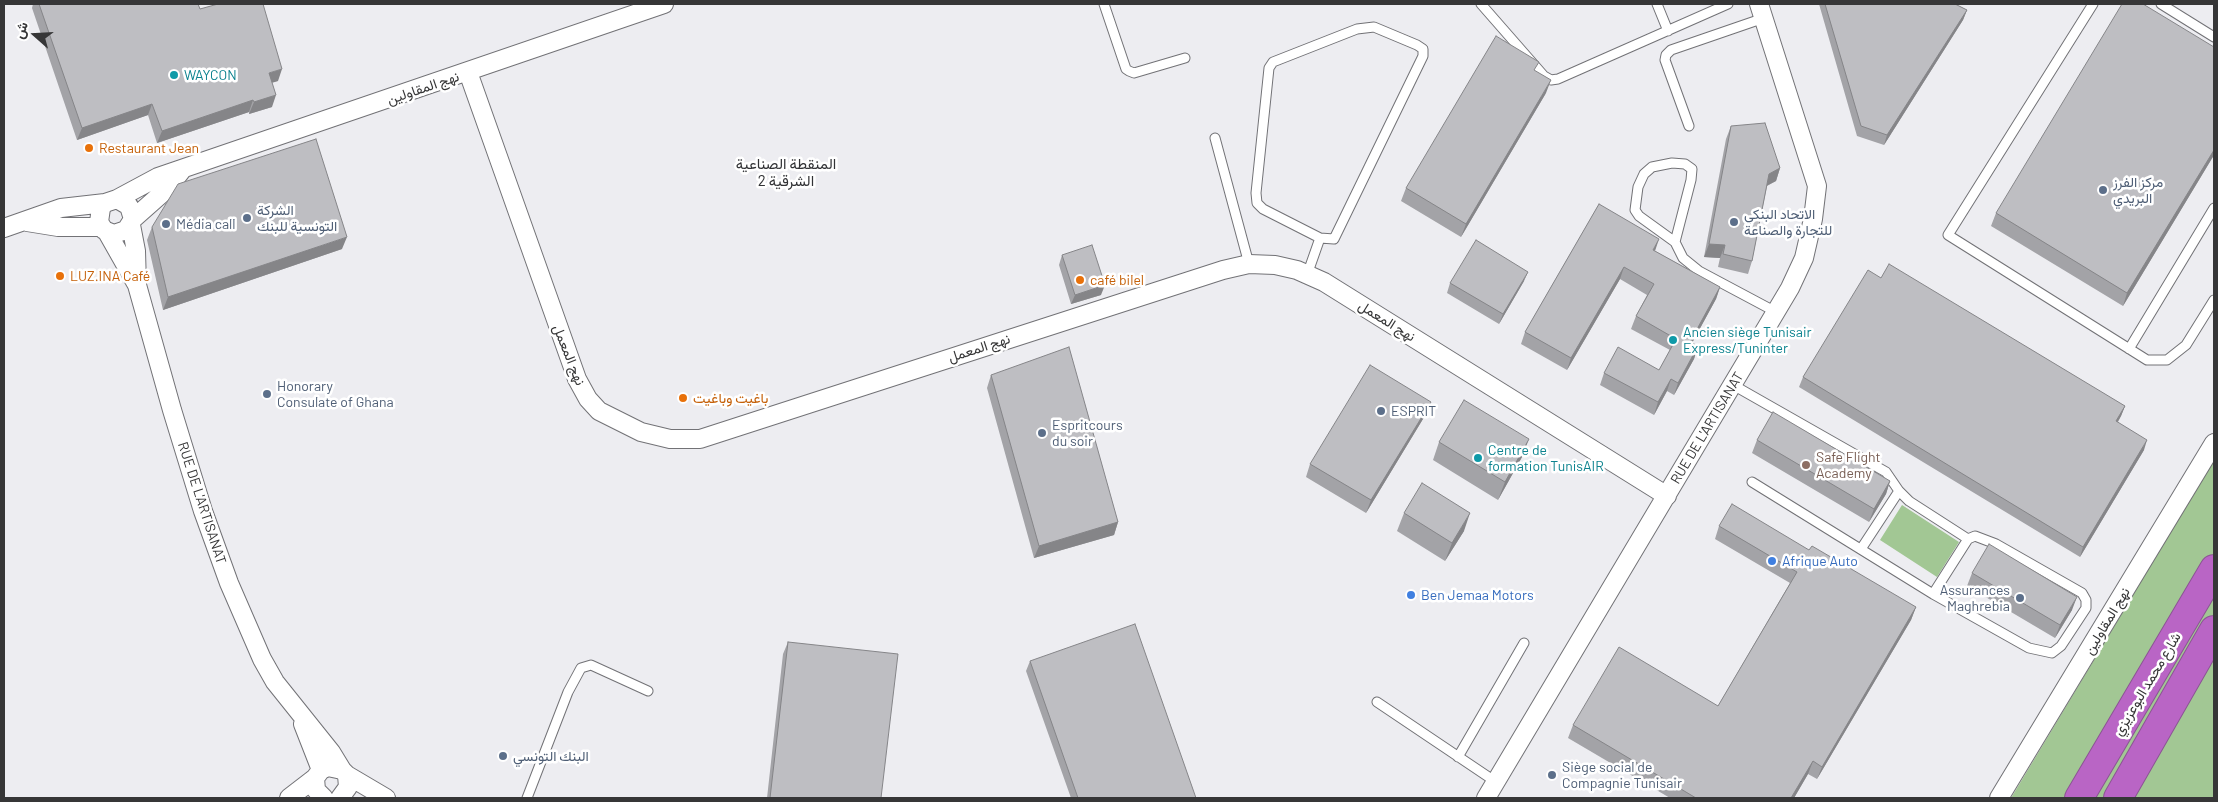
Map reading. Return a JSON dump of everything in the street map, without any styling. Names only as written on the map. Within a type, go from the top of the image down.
[{"type":"highway","name":"شارع محمد البوعزيزي","points":[[2079,798],[2214,569]]},
{"type":"highway","points":[[2118,798],[2214,630]]},
{"type":"street","name":"نهج المقاولين","points":[[4,228],[61,208],[111,201],[158,177],[664,4]]},
{"type":"street","name":"RUE DE L'ARTISANAT","points":[[1486,798],[1776,312],[1804,258],[1813,219],[1817,186],[1762,11]]},
{"type":"street","name":"نهج المعمل","points":[[468,72],[577,379],[588,399],[599,411],[641,432],[670,439],[700,439],[1175,285],[1249,264],[1275,265],[1296,270],[1324,282],[1667,496]]},
{"type":"street","points":[[132,222],[129,206],[111,201],[99,215],[105,230],[120,234],[168,188],[182,170]]},
{"type":"street","name":"نهج المقاولين","points":[[24,221],[58,227],[105,230]]},
{"type":"street","name":"RUE DE L'ARTISANAT","points":[[132,222],[136,250],[137,285]]},
{"type":"street","name":"RUE DE L'ARTISANAT","points":[[105,230],[137,285],[203,511],[229,583],[262,659],[276,682],[345,773],[386,798]]},
{"type":"street","name":"نهج المقاولين","points":[[1999,798],[2214,443]]},
{"type":"street","name":"RUE DE L'ARTISANAT","points":[[296,707],[318,774],[316,790],[324,798]]},
{"type":"street","points":[[289,798],[328,767],[345,773],[348,787],[342,798]]},
{"type":"lane","points":[[1104,4],[1126,69],[1134,72],[1184,58]]},
{"type":"lane","points":[[1481,4],[1544,76],[1551,80],[1558,80],[1728,4]]},
{"type":"lane","points":[[1657,4],[1668,31]]},
{"type":"lane","points":[[1704,4],[1707,13]]},
{"type":"lane","points":[[2093,4],[1948,235],[2147,360],[2167,360],[2186,345],[2214,300]]},
{"type":"lane","points":[[2161,4],[2214,37]]},
{"type":"lane","points":[[1689,126],[1665,60],[1666,55],[1671,50],[1762,11]]},
{"type":"lane","points":[[1374,27],[1417,44],[1423,49],[1423,56],[1334,239],[1320,238],[1263,209],[1257,203],[1256,193],[1269,68],[1273,62],[1357,30],[1374,27]]},
{"type":"lane","points":[[1215,138],[1249,264]]},
{"type":"lane","points":[[1675,242],[1691,180],[1692,169],[1685,164],[1672,163],[1652,167],[1644,174],[1638,187],[1635,210],[1646,223],[1675,242],[1683,258],[1699,271],[1776,312]]},
{"type":"lane","points":[[2129,349],[2214,208]]},
{"type":"lane","points":[[1308,275],[1320,238]]},
{"type":"lane","points":[[1732,385],[1886,472],[1899,491],[1909,500],[1968,539],[1978,537],[1996,544],[2082,593],[2086,600],[2086,608],[2061,646],[2052,653],[2042,652],[2020,644],[1933,594],[1752,482]]},
{"type":"lane","points":[[1860,549],[1899,491]]},
{"type":"lane","points":[[1933,594],[1968,539]]},
{"type":"lane","points":[[1458,757],[1524,642]]},
{"type":"lane","points":[[527,798],[568,692],[581,668],[591,665],[648,691]]},
{"type":"lane","points":[[1378,702],[1496,782]]},
{"type":"green space","points":[[2214,460],[2214,798],[2011,798]]},
{"type":"green space","points":[[1902,505],[1959,542],[1937,577],[1880,540]]},
{"type":"building","points":[[39,4],[198,4],[200,9],[218,4],[263,4],[282,69],[269,73],[276,95],[254,102],[253,100],[162,131],[152,104],[82,128]]},
{"type":"building","points":[[1825,4],[1955,4],[1967,10],[1887,135],[1861,126]]},
{"type":"building","name":"مركز الفرز البريدي","points":[[2122,4],[2143,4],[2214,47],[2214,150],[2127,293],[1996,213]]},
{"type":"building","points":[[1496,36],[1539,62],[1534,70],[1551,80],[1466,224],[1406,188]]},
{"type":"building","name":"الاتحاد البنكي للتجارة والصناعة","points":[[1765,123],[1780,168],[1769,174],[1752,261],[1723,254],[1725,245],[1709,244],[1731,126]]},
{"type":"building","name":"الشركة التونسية للبنك","points":[[316,139],[347,237],[168,297],[152,227],[178,184]]},
{"type":"building","points":[[1599,204],[1659,239],[1653,250],[1720,287],[1690,342],[1698,346],[1678,383],[1671,379],[1658,402],[1604,373],[1618,347],[1659,370],[1676,339],[1636,316],[1654,284],[1624,267],[1571,358],[1525,332]]},
{"type":"building","points":[[1476,240],[1528,272],[1503,314],[1450,283]]},
{"type":"building","name":"café bilel","points":[[1092,245],[1105,285],[1075,295],[1062,255]]},
{"type":"building","points":[[1889,264],[2125,406],[2116,421],[2147,440],[2083,547],[1803,377],[1868,270],[1881,278]]},
{"type":"building","name":"Espritcours du soir","points":[[1069,347],[1118,522],[1039,546],[991,375]]},
{"type":"building","points":[[1370,365],[1431,402],[1371,500],[1310,464]]},
{"type":"building","points":[[1464,400],[1529,439],[1505,482],[1439,442]]},
{"type":"building","points":[[1773,412],[1890,481],[1874,509],[1757,440]]},
{"type":"building","points":[[1422,483],[1470,513],[1452,543],[1404,513]]},
{"type":"building","points":[[1732,504],[1809,550],[1812,546],[1916,607],[1822,767],[1813,761],[1791,798],[1696,798],[1573,725],[1619,647],[1718,706],[1797,572],[1719,526]]},
{"type":"building","points":[[1989,544],[2077,597],[2060,625],[1972,573]]},
{"type":"building","points":[[1135,624],[1196,798],[1078,798],[1030,661]]},
{"type":"building","points":[[788,642],[898,654],[881,798],[770,798]]},
{"type":"place","name":"WAYCON","points":[[174,75]]},
{"type":"place","name":"Restaurant Jean","points":[[89,148]]},
{"type":"place","name":"مركز الفرز البريدي","points":[[2103,190]]},
{"type":"place","name":"الشركة التونسية للبنك","points":[[247,218]]},
{"type":"place","name":"الاتحاد البنكي للتجارة والصناعة","points":[[1734,222]]},
{"type":"place","name":"Média call","points":[[166,224]]},
{"type":"place","name":"LUZ.INA Café","points":[[60,276]]},
{"type":"place","name":"café bilel","points":[[1080,280]]},
{"type":"place","name":"Ancien siège Tunisair Express/Tuninter","points":[[1673,340]]},
{"type":"place","name":"Honorary Consulate of Ghana","points":[[267,394]]},
{"type":"place","name":"باغيت وباغيت","points":[[683,398]]},
{"type":"place","name":"ESPRIT","points":[[1381,411]]},
{"type":"place","name":"Espritcours du soir","points":[[1042,433]]},
{"type":"place","name":"Centre de formation TunisAIR","points":[[1478,458]]},
{"type":"place","name":"Safe Flight Academy","points":[[1806,465]]},
{"type":"place","name":"Afrique Auto","points":[[1772,561]]},
{"type":"place","name":"Ben Jemaa Motors","points":[[1411,595]]},
{"type":"place","name":"Assurances Maghrebia","points":[[2020,598]]},
{"type":"place","name":"البنك التونسي","points":[[503,756]]},
{"type":"place","name":"Siège social de Compagnie Tunisair","points":[[1552,775]]},
{"type":"district","name":"المنقطة الصناعية الشرقية 2","points":[[786,172]]}]
